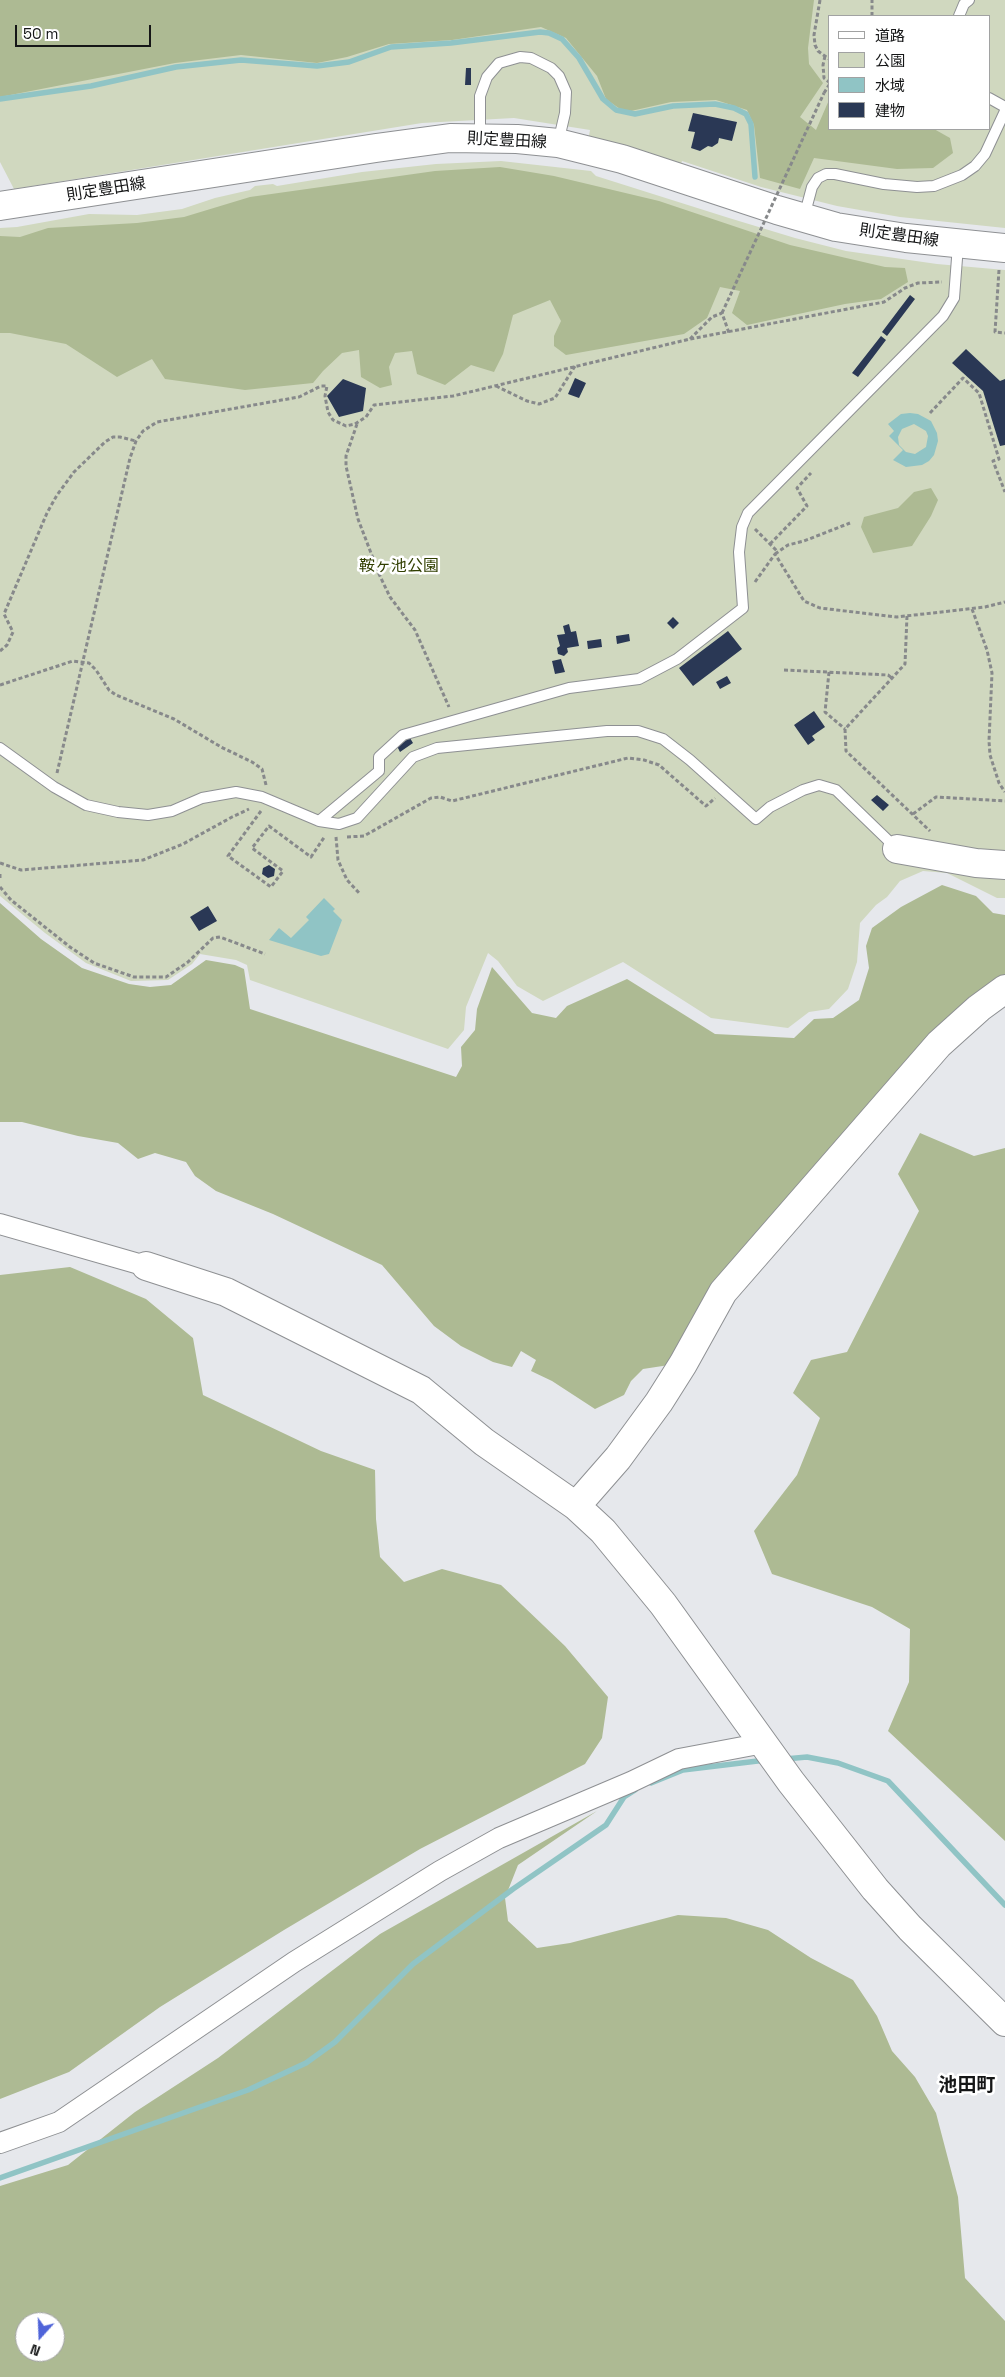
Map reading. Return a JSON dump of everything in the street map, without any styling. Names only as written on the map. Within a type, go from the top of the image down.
[{"type":"street","name":"則定豊田線","points":[[0,206],[376,148],[450,138],[480,137],[558,144],[622,159],[804,218],[859,231],[958,244],[1002,256]]},
{"type":"street","points":[[897,849],[1005,865]]},
{"type":"street","points":[[576,1506],[618,1458],[658,1402],[683,1364],[723,1292],[939,1044],[979,1008],[1005,990]]},
{"type":"street","points":[[0,1224],[146,1266],[226,1292],[421,1390],[484,1442],[576,1506],[603,1531],[663,1604],[772,1754],[876,1889],[910,1928],[1005,2022]]},
{"type":"street","points":[[0,2143],[59,2122],[294,1962],[440,1871],[499,1838],[631,1782],[679,1759],[772,1754]]},
{"type":"lane","points":[[959,15],[964,4],[969,0]]},
{"type":"lane","points":[[480,137],[480,96],[487,77],[499,63],[520,58],[531,58],[551,68],[559,76],[566,92],[565,113],[558,144]]},
{"type":"lane","points":[[990,99],[1005,107]]},
{"type":"lane","points":[[804,218],[812,187],[818,178],[826,174],[835,174],[884,184],[917,187],[934,186],[962,175],[975,166],[985,154],[1005,111]]},
{"type":"lane","points":[[319,821],[378,771],[379,757],[403,735],[424,727],[455,722],[569,688],[639,679],[677,659],[743,608],[739,552],[742,527],[748,513],[943,316],[954,298],[958,244]]},
{"type":"lane","points":[[0,748],[54,787],[86,805],[118,812],[148,815],[172,811],[202,798],[236,792],[263,798],[319,821],[336,824],[357,818],[413,757],[437,748],[607,731],[638,732],[663,739],[690,760],[756,819],[770,808],[803,790],[819,785],[836,790],[897,849]]},
{"type":"path","points":[[820,0],[814,35],[818,51],[827,58],[823,65],[824,78],[828,83]]},
{"type":"path","points":[[872,0],[872,15]]},
{"type":"path","points":[[690,340],[712,318],[722,313],[828,86]]},
{"type":"path","points":[[1002,256],[995,332],[1005,333]]},
{"type":"path","points":[[54,787],[130,458],[136,442],[144,431],[158,422],[298,397],[321,386],[327,386],[325,407],[333,420],[346,426],[357,423],[366,417],[374,405],[453,396],[690,340],[884,302],[905,288],[918,283],[955,282]]},
{"type":"path","points":[[722,313],[729,333]]},
{"type":"path","points":[[495,386],[527,401],[539,404],[555,398],[576,366]]},
{"type":"path","points":[[930,413],[962,378],[979,393],[999,459],[993,461],[1005,492]]},
{"type":"path","points":[[357,423],[346,456],[346,466],[358,518],[379,574],[390,597],[415,630],[455,722]]},
{"type":"path","points":[[4,614],[47,513],[74,472],[113,437],[136,442]]},
{"type":"path","points":[[770,544],[807,506],[797,488],[811,473]]},
{"type":"path","points":[[742,593],[751,587],[776,553],[788,545],[804,541],[850,523]]},
{"type":"path","points":[[754,528],[770,544],[804,601],[811,606],[897,617],[972,609],[1005,602]]},
{"type":"path","points":[[972,609],[992,673],[990,755],[999,783],[1005,792]]},
{"type":"path","points":[[0,611],[4,614],[13,632],[7,645],[0,651]]},
{"type":"path","points":[[907,616],[905,664],[845,729],[846,751],[930,831]]},
{"type":"path","points":[[0,685],[73,661],[83,661],[96,670],[109,690],[116,695],[174,719],[262,769],[266,778],[263,798],[228,856],[271,888],[283,871],[252,848],[269,826],[311,857],[336,824]]},
{"type":"path","points":[[784,670],[888,675],[892,678]]},
{"type":"path","points":[[829,672],[826,712],[845,729]]},
{"type":"path","points":[[336,824],[343,835],[364,836],[431,798],[440,797],[452,801],[628,758],[644,760],[659,765],[706,806],[722,790]]},
{"type":"path","points":[[913,814],[936,796],[1005,801]]},
{"type":"path","points":[[0,863],[21,870],[143,860],[183,844],[250,809],[263,798]]},
{"type":"path","points":[[336,824],[338,860],[347,880],[360,894]]},
{"type":"path","points":[[0,888],[11,900],[70,947],[94,963],[134,977],[166,976],[188,962],[213,938],[220,937],[265,954]]},
{"type":"green space","points":[[0,0],[1005,0],[1005,228],[900,217],[837,206],[761,187],[682,161],[680,167],[588,141],[590,130],[514,118],[422,123],[14,189],[0,162]]},
{"type":"green space","points":[[0,0],[814,0],[808,48],[809,64],[823,83],[800,117],[816,130],[828,102],[828,130],[936,130],[950,138],[953,153],[933,168],[897,169],[814,158],[800,189],[760,178],[754,125],[747,110],[716,100],[671,102],[631,111],[620,109],[606,99],[597,76],[566,38],[541,27],[452,40],[389,44],[347,57],[317,63],[241,55],[175,63],[0,97]]},
{"type":"green space","name":"鞍ヶ池公園","points":[[501,161],[591,171],[596,176],[729,218],[846,251],[937,264],[1005,270],[1005,898],[997,898],[947,873],[923,871],[900,881],[887,897],[876,905],[860,923],[857,962],[848,989],[829,1009],[809,1012],[788,1028],[711,1018],[623,962],[543,1001],[517,986],[498,961],[488,953],[466,1007],[464,1030],[448,1049],[250,980],[247,965],[236,960],[200,954],[192,964],[168,980],[131,981],[86,963],[45,933],[0,896],[0,228],[17,227],[89,214],[137,215],[182,209],[215,198],[250,190],[255,186],[273,184],[277,186],[362,172],[436,164]]},
{"type":"green space","points":[[500,167],[554,176],[659,201],[790,245],[885,267],[905,268],[908,282],[881,299],[845,304],[747,325],[732,313],[740,291],[720,287],[707,318],[684,334],[566,355],[554,346],[554,336],[561,321],[550,300],[513,315],[503,354],[494,372],[471,365],[445,385],[417,374],[412,351],[395,353],[389,367],[392,385],[380,388],[361,377],[359,350],[342,353],[313,383],[245,390],[165,379],[152,359],[117,377],[66,344],[10,333],[0,333],[0,236],[20,237],[48,228],[137,223],[184,217],[250,197],[435,171]]},
{"type":"green space","points":[[931,488],[938,500],[931,516],[912,546],[873,553],[861,527],[864,517],[898,508],[914,492]]},
{"type":"green space","points":[[942,885],[976,896],[993,913],[1005,915],[1005,982],[669,1365],[643,1369],[631,1381],[624,1395],[595,1409],[552,1381],[531,1371],[536,1360],[521,1351],[512,1367],[493,1362],[461,1346],[434,1326],[382,1265],[273,1214],[216,1191],[195,1176],[186,1162],[155,1153],[138,1159],[118,1143],[78,1136],[22,1122],[0,1122],[0,903],[41,939],[82,968],[129,984],[150,987],[171,985],[206,960],[235,965],[244,969],[250,1009],[456,1077],[462,1066],[461,1047],[475,1030],[477,1009],[492,967],[532,1013],[556,1018],[567,1006],[627,979],[715,1034],[794,1038],[814,1019],[833,1018],[859,1000],[869,968],[866,946],[872,928],[901,907]]},
{"type":"green space","points":[[920,1133],[974,1156],[1005,1148],[1005,1841],[888,1731],[909,1682],[910,1629],[872,1607],[772,1574],[754,1531],[797,1475],[820,1418],[793,1393],[811,1360],[847,1352],[919,1211],[898,1174]]},
{"type":"green space","points":[[70,1267],[146,1299],[193,1338],[203,1395],[321,1451],[375,1470],[376,1519],[380,1557],[404,1582],[442,1569],[501,1585],[565,1646],[608,1697],[602,1738],[585,1764],[420,1849],[284,1930],[160,2007],[69,2072],[0,2099],[0,1275]]},
{"type":"green space","points":[[597,1811],[518,1865],[505,1898],[508,1921],[537,1948],[570,1943],[678,1915],[726,1918],[768,1930],[811,1958],[853,1980],[877,2016],[892,2051],[915,2077],[936,2113],[958,2197],[965,2278],[1005,2321],[1005,2377],[0,2377],[0,2186],[68,2165],[135,2112],[218,2058],[380,1934]]},
{"type":"water","points":[[901,414],[918,414],[931,421],[937,433],[938,441],[934,455],[922,465],[906,467],[893,460],[903,450],[889,436],[894,431],[888,424]],"holes":[[[914,424],[926,431],[928,436],[926,447],[915,454],[906,452],[899,445],[898,437],[902,429]]]},
{"type":"water","points":[[324,898],[335,909],[333,911],[342,920],[329,954],[321,956],[269,940],[279,928],[291,938],[309,920],[306,917]]},
{"type":"building","points":[[466,68],[471,68],[471,85],[465,85]]},
{"type":"building","points":[[693,113],[737,122],[732,141],[719,138],[718,143],[712,147],[708,146],[700,151],[691,148],[695,132],[688,131]]},
{"type":"building","points":[[910,295],[915,299],[887,336],[882,332]]},
{"type":"building","points":[[881,336],[886,340],[858,377],[852,373]]},
{"type":"building","points":[[966,349],[1000,381],[1005,379],[1005,445],[1000,446],[983,391],[952,363]]},
{"type":"building","points":[[575,378],[586,383],[579,398],[568,394]]},
{"type":"building","points":[[343,379],[366,388],[363,411],[339,417],[327,396]]},
{"type":"building","points":[[673,617],[679,623],[673,629],[667,623]]},
{"type":"building","points":[[569,624],[571,632],[576,631],[579,646],[567,648],[568,652],[564,656],[558,654],[557,648],[560,646],[557,635],[565,634],[563,626]]},
{"type":"building","points":[[728,631],[742,649],[693,686],[679,668]]},
{"type":"building","points":[[629,634],[630,641],[617,644],[616,636]]},
{"type":"building","points":[[601,639],[602,647],[588,649],[587,641]]},
{"type":"building","points":[[561,659],[565,672],[555,674],[552,661]]},
{"type":"building","points":[[727,676],[731,683],[720,689],[716,682]]},
{"type":"building","points":[[814,711],[825,727],[812,736],[815,740],[808,745],[794,725]]},
{"type":"building","points":[[410,738],[413,743],[400,752],[397,746]]},
{"type":"building","points":[[877,795],[889,805],[883,811],[871,800]]},
{"type":"building","points":[[269,865],[275,869],[274,876],[268,878],[262,874],[263,868]]},
{"type":"building","points":[[208,906],[217,921],[199,931],[190,917]]},
{"type":"waterway","points":[[0,99],[91,86],[176,67],[241,60],[317,66],[349,62],[391,47],[451,43],[540,32],[549,33],[562,39],[579,58],[603,99],[616,110],[635,114],[673,106],[715,104],[734,108],[746,114],[751,124],[755,177]]},
{"type":"waterway","points":[[785,1759],[807,1757],[838,1763],[888,1781],[1005,1905]]},
{"type":"waterway","points":[[651,1783],[683,1770],[766,1760]]},
{"type":"waterway","points":[[0,2178],[248,2090],[306,2063],[335,2042],[413,1964],[513,1889],[606,1825],[624,1797],[635,1790]]},
{"type":"district","name":"池田町","points":[[967,2086]]}]
